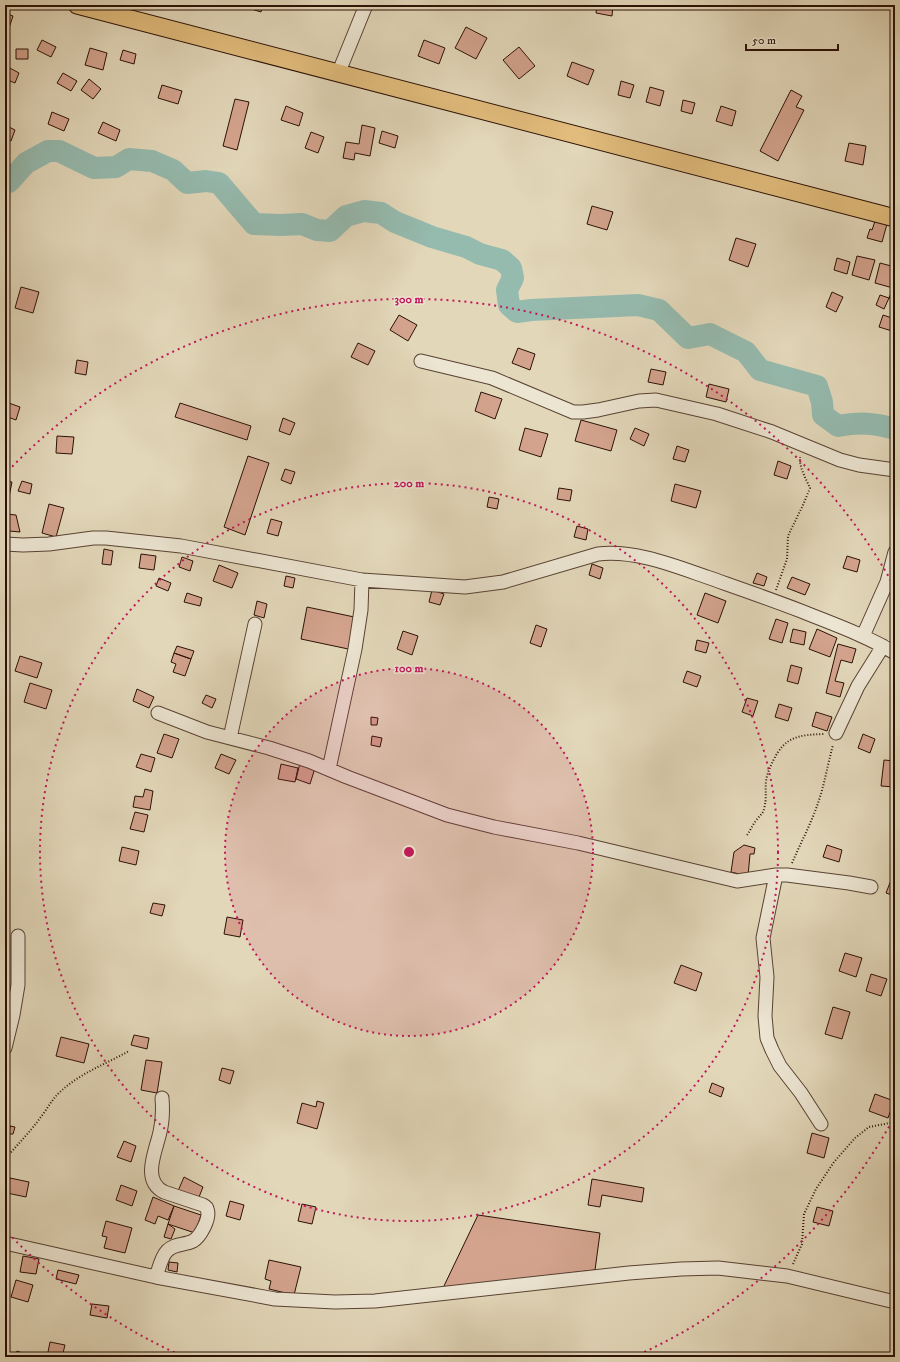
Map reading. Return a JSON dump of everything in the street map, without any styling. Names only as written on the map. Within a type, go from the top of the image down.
[{"type":"main road","points":[[77,5],[895,218]]},
{"type":"street","points":[[338,74],[366,5]]},
{"type":"street","points":[[421,361],[492,378],[573,412],[598,410],[639,401],[656,400],[718,414],[772,432],[840,460],[859,465],[895,470]]},
{"type":"street","points":[[5,544],[49,544],[93,538],[106,538],[181,546],[362,580],[465,586],[503,582],[598,554],[613,552],[637,555],[676,566],[772,599],[863,636],[895,652]]},
{"type":"street","points":[[863,636],[887,582],[895,552]]},
{"type":"street","points":[[329,769],[355,650],[361,610],[362,580]]},
{"type":"street","points":[[230,738],[255,624]]},
{"type":"street","points":[[836,733],[858,686],[883,646]]},
{"type":"street","points":[[158,713],[207,732],[269,748],[310,761],[447,815],[494,827],[585,845],[736,881],[782,875],[871,887]]},
{"type":"street","points":[[782,875],[764,938],[767,977],[765,1016],[767,1038],[780,1066],[801,1093],[821,1124]]},
{"type":"street","points":[[5,1048],[18,985],[18,936]]},
{"type":"street","points":[[156,1277],[165,1252],[169,1249],[192,1242],[196,1239],[205,1226],[208,1215],[208,1210],[204,1205],[164,1192],[154,1183],[151,1174],[164,1114],[162,1098]]},
{"type":"street","points":[[5,1243],[156,1277],[275,1300],[335,1302],[375,1301],[629,1273],[718,1268],[787,1276],[895,1302]]},
{"type":"path","points":[[772,599],[787,559],[788,536],[810,488],[804,476],[800,460],[803,444]]},
{"type":"path","points":[[747,835],[754,822],[764,811],[767,795],[767,776],[781,747],[788,740],[797,736],[836,733],[819,799],[808,830],[782,875]]},
{"type":"path","points":[[5,1159],[33,1128],[53,1098],[61,1090],[86,1072],[129,1051]]},
{"type":"path","points":[[787,1276],[802,1244],[804,1214],[816,1188],[834,1162],[855,1138],[869,1127],[895,1122]]},
{"type":"building","points":[[248,5],[263,5],[261,12],[248,8]]},
{"type":"building","points":[[597,5],[613,5],[612,16],[596,13]]},
{"type":"building","points":[[5,13],[13,16],[9,28],[5,26]]},
{"type":"building","points":[[466,27],[487,38],[476,59],[455,48]]},
{"type":"building","points":[[42,40],[56,47],[51,57],[37,50]]},
{"type":"building","points":[[424,40],[445,48],[439,64],[418,56]]},
{"type":"building","points":[[519,47],[535,66],[519,79],[503,60]]},
{"type":"building","points":[[90,48],[107,53],[103,70],[85,65]]},
{"type":"building","points":[[16,49],[28,49],[28,59],[16,59]]},
{"type":"building","points":[[123,50],[136,54],[134,64],[120,60]]},
{"type":"building","points":[[572,62],[594,70],[588,85],[567,76]]},
{"type":"building","points":[[8,67],[19,73],[15,83],[5,79],[5,73]]},
{"type":"building","points":[[63,73],[77,81],[71,91],[57,83]]},
{"type":"building","points":[[89,79],[101,89],[93,99],[81,90]]},
{"type":"building","points":[[621,81],[634,85],[630,98],[618,95]]},
{"type":"building","points":[[162,85],[182,91],[178,104],[158,98]]},
{"type":"building","points":[[650,87],[664,91],[660,106],[646,102]]},
{"type":"building","points":[[791,90],[802,96],[796,107],[804,110],[778,161],[760,151]]},
{"type":"building","points":[[235,99],[249,102],[237,150],[223,146]]},
{"type":"building","points":[[683,100],[695,103],[692,114],[681,111]]},
{"type":"building","points":[[286,106],[303,113],[299,126],[281,120]]},
{"type":"building","points":[[721,106],[736,111],[732,126],[716,121]]},
{"type":"building","points":[[52,112],[69,119],[64,131],[48,124]]},
{"type":"building","points":[[103,122],[120,130],[116,141],[98,133]]},
{"type":"building","points":[[5,125],[15,130],[11,141],[5,138]]},
{"type":"building","points":[[362,125],[375,128],[370,156],[355,153],[354,160],[343,158],[346,142],[359,144]]},
{"type":"building","points":[[382,131],[398,136],[395,148],[379,143]]},
{"type":"building","points":[[311,132],[324,137],[318,153],[305,148]]},
{"type":"building","points":[[849,143],[866,146],[863,165],[845,161]]},
{"type":"building","points":[[592,206],[613,212],[607,230],[587,224]]},
{"type":"building","points":[[875,221],[887,224],[882,242],[867,238]]},
{"type":"building","points":[[736,238],[756,244],[748,267],[729,260]]},
{"type":"building","points":[[857,256],[875,260],[869,280],[852,275]]},
{"type":"building","points":[[837,258],[850,262],[847,274],[834,270]]},
{"type":"building","points":[[880,263],[895,267],[895,282],[893,288],[875,283]]},
{"type":"building","points":[[21,287],[39,292],[33,313],[15,308]]},
{"type":"building","points":[[893,288],[895,288],[895,300],[889,298]]},
{"type":"building","points":[[832,292],[843,297],[836,312],[826,307]]},
{"type":"building","points":[[880,295],[889,298],[884,309],[876,305]]},
{"type":"building","points":[[399,315],[417,325],[408,341],[390,330]]},
{"type":"building","points":[[883,315],[895,319],[892,331],[879,327]]},
{"type":"building","points":[[358,343],[375,351],[368,365],[351,357]]},
{"type":"building","points":[[518,348],[535,354],[530,370],[512,363]]},
{"type":"building","points":[[77,360],[88,362],[86,375],[75,373]]},
{"type":"building","points":[[651,369],[666,372],[663,385],[648,382]]},
{"type":"building","points":[[709,384],[729,389],[726,402],[706,397]]},
{"type":"building","points":[[481,392],[502,399],[495,419],[475,411]]},
{"type":"building","points":[[6,402],[20,407],[16,420],[5,416]]},
{"type":"building","points":[[180,403],[251,426],[247,440],[175,417]]},
{"type":"building","points":[[283,418],[295,423],[290,435],[279,431]]},
{"type":"building","points":[[581,420],[617,430],[611,451],[575,441]]},
{"type":"building","points":[[525,428],[548,434],[541,457],[519,450]]},
{"type":"building","points":[[635,428],[649,434],[644,446],[630,439]]},
{"type":"building","points":[[57,436],[74,437],[72,454],[56,453]]},
{"type":"building","points":[[677,446],[689,450],[685,462],[673,459]]},
{"type":"building","points":[[248,456],[269,463],[245,535],[224,527]]},
{"type":"building","points":[[778,461],[791,466],[787,479],[774,475]]},
{"type":"building","points":[[285,469],[295,472],[291,484],[281,480]]},
{"type":"building","points":[[5,481],[12,482],[9,497],[5,496]]},
{"type":"building","points":[[22,481],[32,484],[30,494],[18,491]]},
{"type":"building","points":[[675,484],[701,491],[696,508],[671,501]]},
{"type":"building","points":[[559,488],[572,490],[570,501],[557,499]]},
{"type":"building","points":[[489,497],[499,499],[497,509],[487,507]]},
{"type":"building","points":[[49,504],[64,508],[56,537],[42,533]]},
{"type":"building","points":[[6,514],[16,515],[20,532],[9,531]]},
{"type":"building","points":[[271,519],[282,522],[278,536],[267,533]]},
{"type":"building","points":[[577,526],[588,529],[586,540],[574,537]]},
{"type":"building","points":[[104,549],[113,551],[111,565],[102,564]]},
{"type":"building","points":[[141,554],[156,556],[154,570],[139,568]]},
{"type":"building","points":[[847,556],[860,560],[857,572],[843,568]]},
{"type":"building","points":[[182,557],[193,561],[190,571],[179,567]]},
{"type":"building","points":[[592,564],[603,568],[600,579],[589,575]]},
{"type":"building","points":[[219,565],[238,573],[232,588],[213,581]]},
{"type":"building","points":[[757,573],[767,577],[764,586],[753,583]]},
{"type":"building","points":[[286,576],[295,578],[293,588],[284,586]]},
{"type":"building","points":[[792,577],[810,584],[805,595],[787,588]]},
{"type":"building","points":[[159,578],[171,583],[168,591],[156,586]]},
{"type":"building","points":[[432,590],[444,594],[440,605],[429,602]]},
{"type":"building","points":[[187,593],[202,598],[200,606],[184,602]]},
{"type":"building","points":[[705,593],[726,601],[718,623],[697,615]]},
{"type":"building","points":[[257,601],[267,604],[264,618],[254,615]]},
{"type":"building","points":[[307,607],[359,618],[353,650],[301,639]]},
{"type":"building","points":[[776,619],[788,623],[782,643],[769,639]]},
{"type":"building","points":[[536,625],[547,629],[541,647],[530,643]]},
{"type":"building","points":[[793,629],[806,632],[804,645],[790,642]]},
{"type":"building","points":[[817,629],[837,638],[830,657],[809,649]]},
{"type":"building","points":[[403,631],[418,636],[412,655],[397,649]]},
{"type":"building","points":[[697,640],[709,643],[706,653],[695,650]]},
{"type":"building","points":[[838,644],[856,649],[852,663],[841,660],[835,681],[844,683],[840,697],[826,693]]},
{"type":"building","points":[[177,646],[194,651],[191,659],[174,653]]},
{"type":"building","points":[[174,653],[191,659],[185,676],[173,672],[176,664],[171,662]]},
{"type":"building","points":[[20,656],[42,663],[37,678],[15,671]]},
{"type":"building","points":[[791,665],[802,668],[798,684],[787,681]]},
{"type":"building","points":[[687,671],[701,676],[697,687],[683,682]]},
{"type":"building","points":[[30,683],[52,690],[46,709],[24,702]]},
{"type":"building","points":[[137,689],[154,697],[149,708],[133,701]]},
{"type":"building","points":[[206,695],[216,699],[212,708],[202,703]]},
{"type":"building","points":[[747,698],[758,701],[753,716],[742,712]]},
{"type":"building","points":[[779,704],[792,708],[788,721],[775,717]]},
{"type":"building","points":[[816,712],[832,717],[827,731],[812,726]]},
{"type":"building","points":[[371,717],[378,718],[377,725],[371,725]]},
{"type":"building","points":[[164,734],[179,739],[172,758],[157,753]]},
{"type":"building","points":[[863,734],[875,739],[870,753],[858,748]]},
{"type":"building","points":[[372,736],[382,738],[380,747],[371,745]]},
{"type":"building","points":[[141,754],[155,758],[151,772],[136,767]]},
{"type":"building","points":[[221,754],[236,760],[229,774],[215,768]]},
{"type":"building","points":[[884,760],[895,761],[895,787],[881,786]]},
{"type":"building","points":[[300,763],[315,768],[310,784],[296,779]]},
{"type":"building","points":[[281,764],[298,768],[295,782],[278,779]]},
{"type":"building","points":[[145,789],[153,791],[150,810],[133,807],[135,796],[143,797]]},
{"type":"building","points":[[135,812],[148,815],[144,832],[130,829]]},
{"type":"building","points":[[744,845],[755,848],[754,854],[750,854],[748,876],[731,872],[734,852]]},
{"type":"building","points":[[827,845],[842,850],[839,862],[823,857]]},
{"type":"building","points":[[122,847],[139,851],[136,865],[119,861]]},
{"type":"building","points":[[893,875],[895,875],[895,896],[886,893]]},
{"type":"building","points":[[153,903],[165,905],[162,916],[150,913]]},
{"type":"building","points":[[227,917],[243,920],[240,937],[224,934]]},
{"type":"building","points":[[845,953],[862,958],[856,977],[839,971]]},
{"type":"building","points":[[681,965],[702,973],[696,991],[674,983]]},
{"type":"building","points":[[871,974],[887,979],[881,996],[866,991]]},
{"type":"building","points":[[833,1007],[850,1012],[842,1039],[825,1034]]},
{"type":"building","points":[[134,1035],[149,1038],[147,1049],[131,1045]]},
{"type":"building","points":[[61,1037],[89,1044],[84,1063],[56,1056]]},
{"type":"building","points":[[146,1060],[162,1062],[157,1093],[141,1090]]},
{"type":"building","points":[[222,1068],[234,1071],[230,1084],[219,1080]]},
{"type":"building","points":[[712,1083],[724,1088],[721,1097],[709,1092]]},
{"type":"building","points":[[875,1094],[894,1101],[888,1118],[869,1111]]},
{"type":"building","points":[[317,1101],[324,1103],[317,1129],[297,1123],[302,1103],[316,1107]]},
{"type":"building","points":[[10,1126],[15,1127],[13,1134],[9,1134]]},
{"type":"building","points":[[812,1133],[829,1138],[824,1158],[807,1153]]},
{"type":"building","points":[[124,1141],[136,1146],[131,1162],[117,1157]]},
{"type":"building","points":[[184,1177],[203,1187],[199,1197],[178,1191]]},
{"type":"building","points":[[10,1178],[29,1182],[26,1197],[7,1193]]},
{"type":"building","points":[[592,1179],[644,1188],[642,1202],[602,1195],[600,1207],[588,1205]]},
{"type":"building","points":[[121,1185],[137,1191],[132,1206],[116,1200]]},
{"type":"building","points":[[153,1197],[174,1206],[168,1220],[158,1216],[155,1224],[145,1220]]},
{"type":"building","points":[[230,1201],[244,1205],[240,1220],[226,1216]]},
{"type":"building","points":[[302,1204],[316,1207],[312,1224],[298,1221]]},
{"type":"building","points":[[174,1206],[201,1215],[195,1233],[168,1224]]},
{"type":"building","points":[[817,1207],[833,1211],[829,1226],[813,1222]]},
{"type":"building","points":[[478,1215],[600,1233],[595,1270],[443,1288]]},
{"type":"building","points":[[106,1221],[132,1228],[125,1253],[104,1248],[107,1237],[102,1236]]},
{"type":"building","points":[[168,1224],[175,1229],[171,1239],[164,1237]]},
{"type":"building","points":[[23,1256],[39,1259],[36,1274],[20,1272]]},
{"type":"building","points":[[269,1260],[301,1267],[294,1295],[269,1289],[271,1281],[265,1279]]},
{"type":"building","points":[[169,1262],[178,1263],[177,1272],[168,1270]]},
{"type":"building","points":[[58,1270],[79,1275],[76,1284],[56,1279]]},
{"type":"building","points":[[16,1280],[33,1285],[28,1302],[11,1297]]},
{"type":"building","points":[[92,1304],[109,1306],[107,1318],[90,1315]]},
{"type":"building","points":[[50,1342],[65,1345],[62,1357],[47,1357]]},
{"type":"building","points":[[17,1351],[25,1354],[24,1357],[14,1357]]},
{"type":"waterway","points":[[5,182],[9,182],[26,163],[48,151],[59,151],[94,168],[116,167],[129,159],[152,161],[173,170],[187,183],[206,181],[219,183],[254,224],[302,224],[317,230],[330,231],[346,216],[364,211],[381,213],[395,222],[432,237],[502,260],[511,268],[513,278],[507,290],[509,305],[517,312],[638,305],[659,310],[688,338],[710,334],[746,352],[760,370],[817,386],[822,402],[823,415],[838,426],[867,424],[881,425],[895,429]]}]
